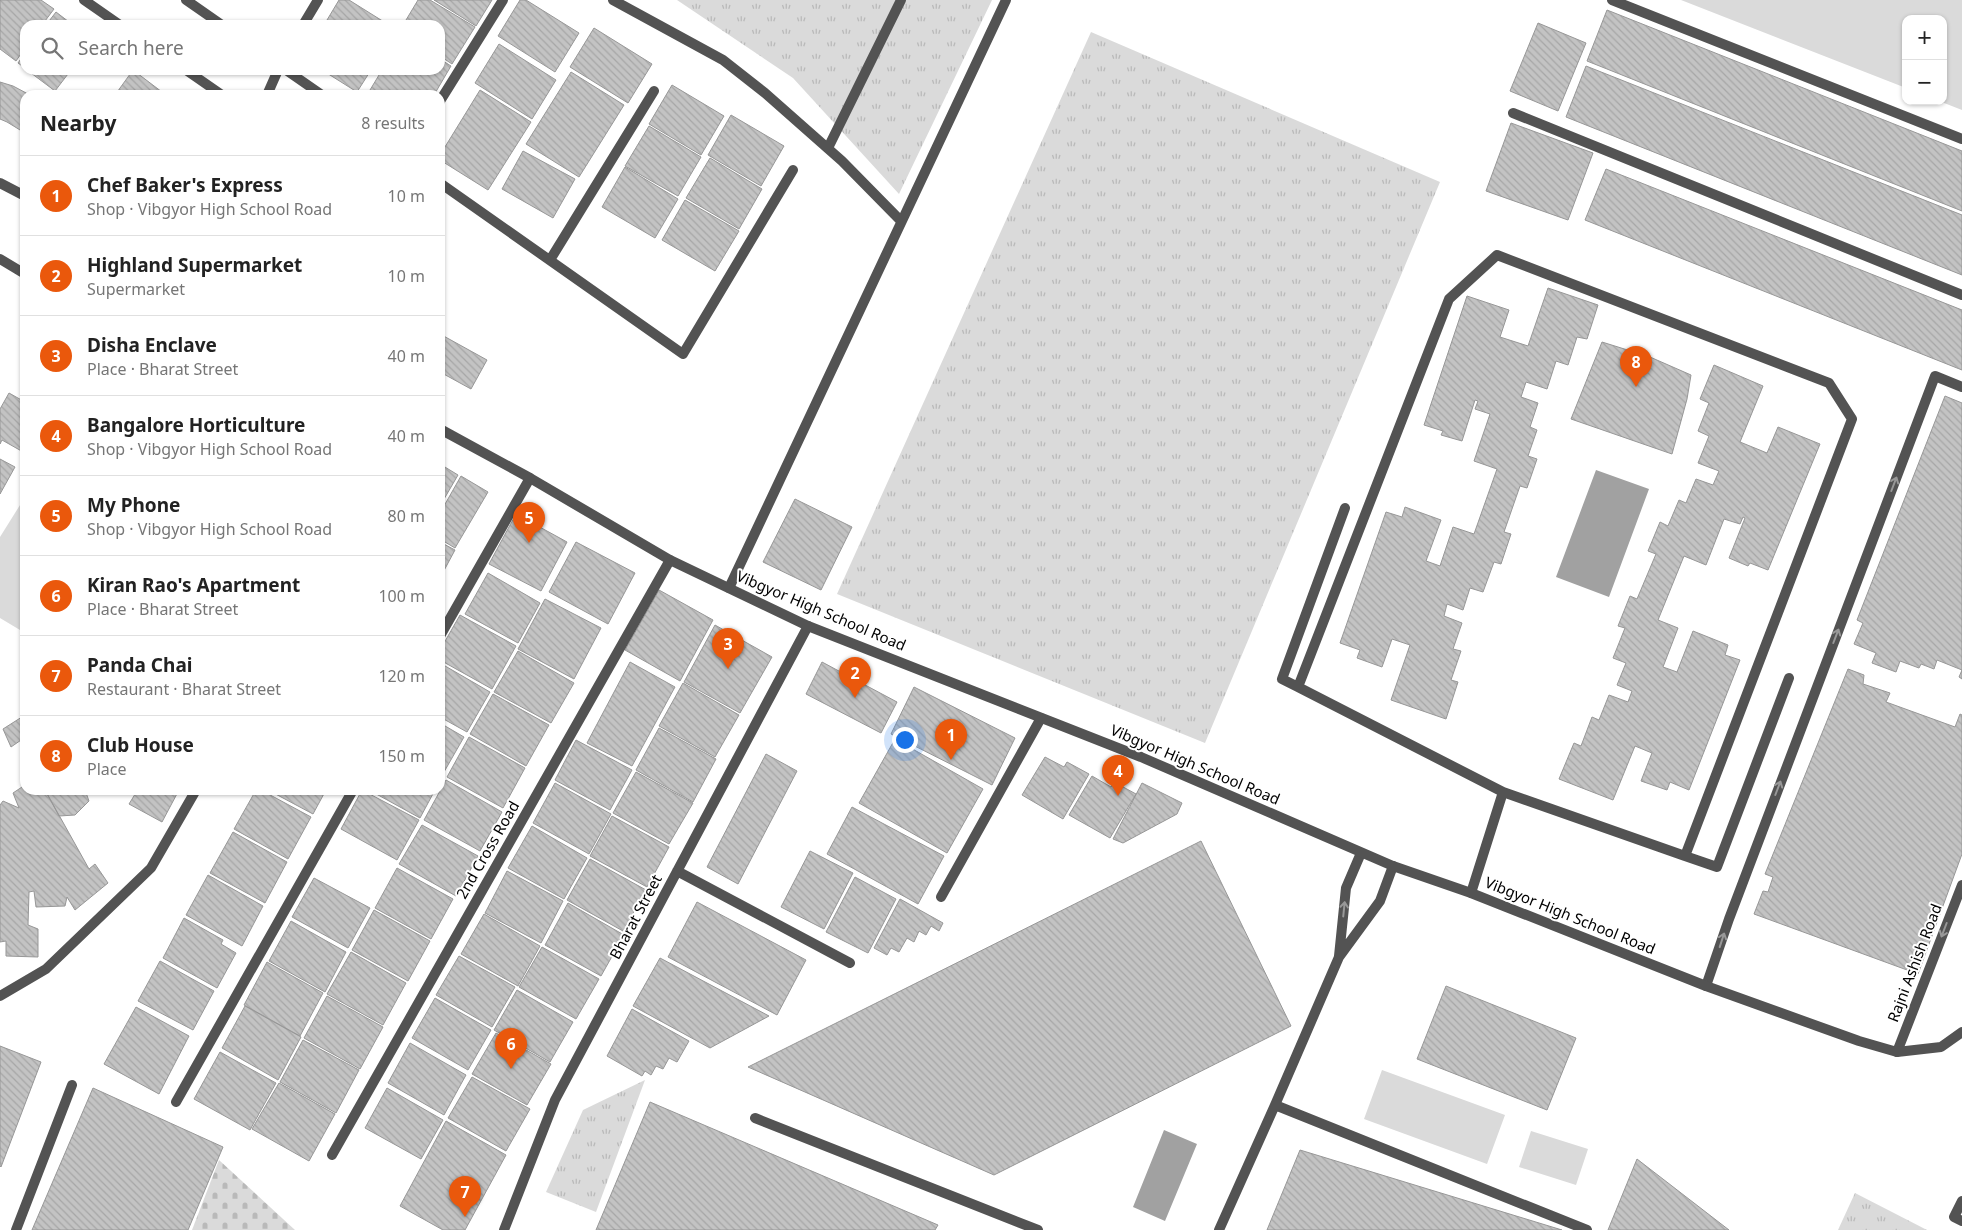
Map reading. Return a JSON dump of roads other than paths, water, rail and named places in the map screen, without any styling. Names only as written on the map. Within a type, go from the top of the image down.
[{"type":"street","points":[[84,0],[113,20]]},
{"type":"street","points":[[186,0],[215,20]]},
{"type":"street","points":[[307,20],[318,0]]},
{"type":"street","points":[[445,93],[503,0]]},
{"type":"street","points":[[613,0],[723,60],[828,148],[901,221]]},
{"type":"street","points":[[828,148],[900,0]]},
{"type":"street","points":[[729,588],[1006,0]]},
{"type":"street","points":[[1612,0],[1962,139]]},
{"type":"street","points":[[193,75],[215,90]]},
{"type":"street","points":[[269,90],[276,75]]},
{"type":"street","points":[[293,75],[315,90]]},
{"type":"street","points":[[550,260],[654,91]]},
{"type":"street","points":[[1513,113],[1962,295]]},
{"type":"street","points":[[445,186],[683,354],[793,170]]},
{"type":"street","points":[[0,183],[20,193]]},
{"type":"street","points":[[1298,687],[1449,299],[1497,255],[1829,383],[1852,419],[1685,856]]},
{"type":"street","points":[[0,259],[20,271]]},
{"type":"street","points":[[1706,986],[1729,919],[1935,376],[1962,387]]},
{"type":"street","name":"Vibgyor High School Road","points":[[445,432],[530,478],[670,560],[808,626],[1141,757],[1361,854],[1471,893],[1706,986],[1859,1041],[1897,1052],[1941,1047],[1962,1032]]},
{"type":"street","points":[[445,627],[530,478]]},
{"type":"street","points":[[1345,508],[1282,679],[1503,792],[1717,867],[1789,678]]},
{"type":"street","name":"2nd Cross Road","points":[[332,1155],[670,560]]},
{"type":"street","name":"Bharat Street","points":[[504,1230],[555,1100],[808,626]]},
{"type":"street","points":[[941,897],[1041,718]]},
{"type":"street","points":[[1471,893],[1503,792]]},
{"type":"street","points":[[0,996],[46,969],[151,868],[193,795]]},
{"type":"street","points":[[176,1102],[350,795]]},
{"type":"street","points":[[1339,957],[1346,888],[1361,854]]},
{"type":"street","points":[[1219,1230],[1339,957],[1380,901],[1392,866]]},
{"type":"street","points":[[678,871],[850,963]]},
{"type":"street","name":"Rajni Ashish Road","points":[[1897,1052],[1962,885]]},
{"type":"street","points":[[16,1230],[72,1085]]},
{"type":"street","points":[[1275,1105],[1586,1230]]},
{"type":"street","points":[[755,1118],[1038,1230]]},
{"type":"street","points":[[1962,1202],[1954,1217],[1962,1221]]},
{"type":"place","name":"Club House","points":[[1636,387]]},
{"type":"place","name":"My Phone","points":[[529,543]]},
{"type":"place","name":"Disha Enclave","points":[[728,669]]},
{"type":"place","name":"Highland Supermarket","points":[[855,698]]},
{"type":"place","name":"Chef Baker's Express","points":[[951,760]]},
{"type":"place","name":"Bangalore Horticulture","points":[[1118,796]]},
{"type":"place","name":"Kiran Rao's Apartment","points":[[511,1069]]},
{"type":"place","name":"Panda Chai","points":[[465,1217]]}]
